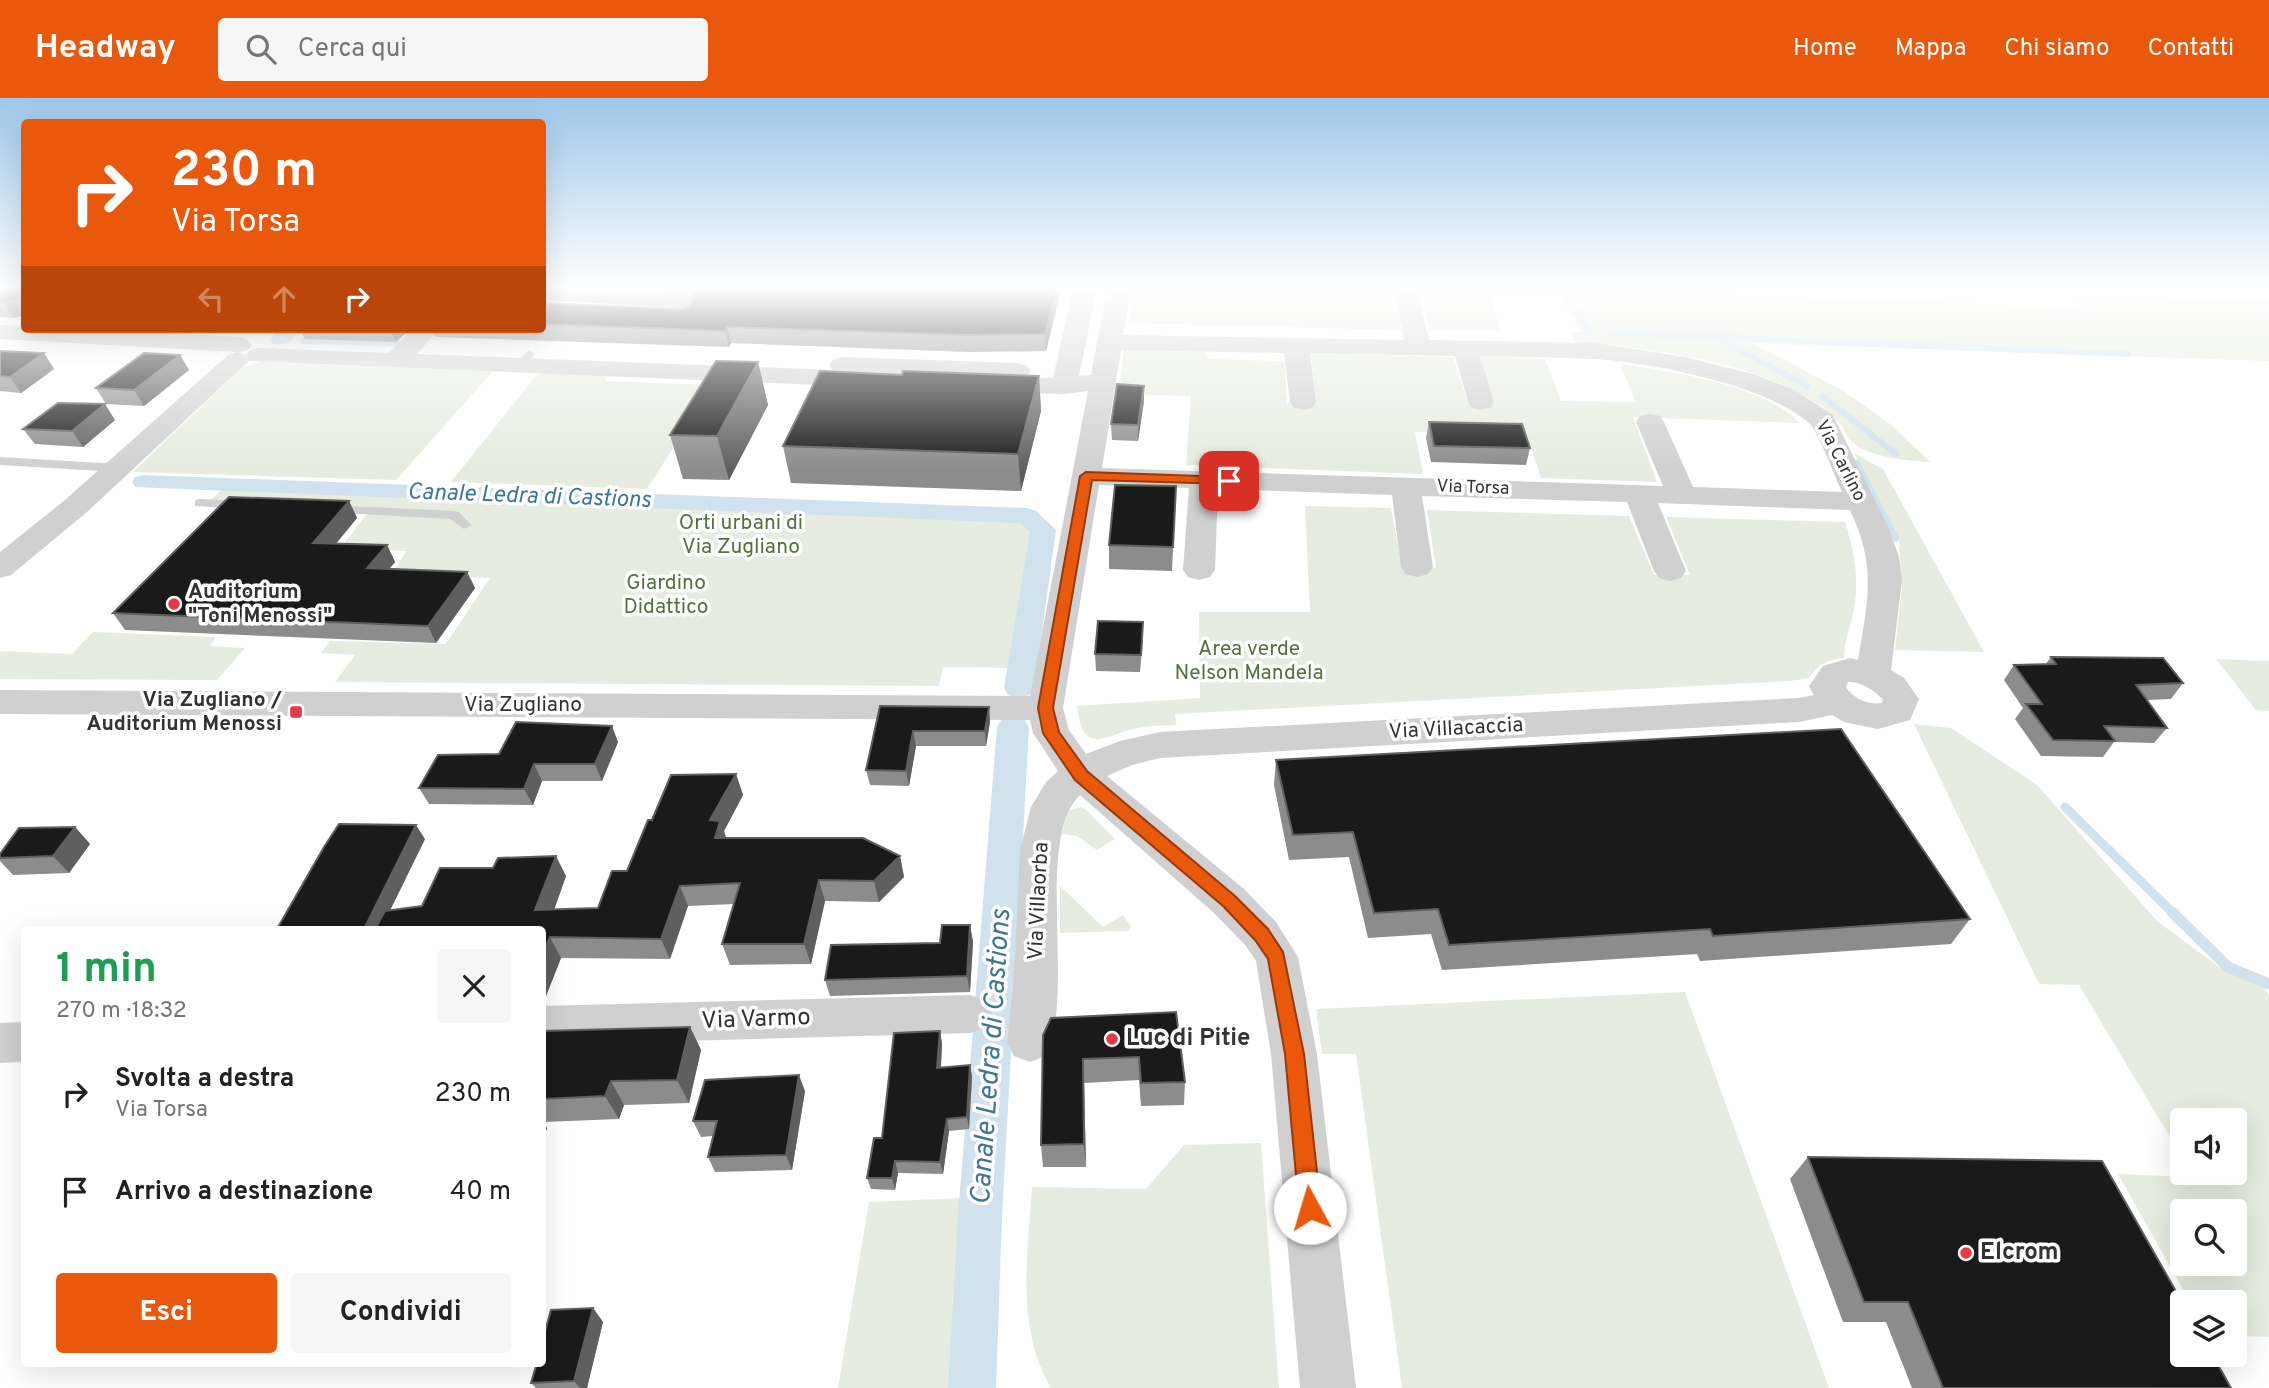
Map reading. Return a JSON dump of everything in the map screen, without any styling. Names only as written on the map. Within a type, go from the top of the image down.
[{"type":"street","points":[[0,568],[76,506],[249,349]]},
{"type":"street","points":[[273,349],[1102,381]]},
{"type":"street","points":[[401,356],[408,349]]},
{"type":"street","points":[[1066,379],[1072,349]]},
{"type":"street","points":[[1109,349],[1045,708],[1051,733],[1081,775],[1229,901],[1261,934],[1277,957],[1294,1054],[1328,1388]]},
{"type":"street","points":[[1297,349],[1303,402]]},
{"type":"street","points":[[1465,349],[1480,402]]},
{"type":"street","name":"Via Carlino","points":[[1492,349],[1625,355],[1716,373],[1765,388],[1802,405],[1823,421],[1874,529],[1883,557],[1886,580],[1873,675],[1850,670],[1833,674],[1827,686],[1835,700]]},
{"type":"street","points":[[1650,422],[1682,495]]},
{"type":"street","name":"Via Torsa","points":[[1086,476],[1860,501]]},
{"type":"street","points":[[1199,570],[1204,480]]},
{"type":"street","points":[[1406,486],[1417,567]]},
{"type":"street","points":[[1639,494],[1670,571]]},
{"type":"street","name":"Via Villacaccia","points":[[1081,775],[1128,752],[1160,746],[1799,710],[1818,707],[1835,700]]},
{"type":"street","name":"Via Zugliano","points":[[0,702],[1045,708]]},
{"type":"street","name":"Via Villaorba","points":[[1030,1042],[1036,971],[1040,852],[1044,823],[1058,793],[1081,775]]},
{"type":"street","name":"Via Varmo","points":[[546,1026],[970,1014]]},
{"type":"street","points":[[0,1043],[21,1042]]},
{"type":"lane","points":[[0,460],[119,468]]},
{"type":"lane","points":[[200,503],[267,506]]},
{"type":"lane","points":[[320,509],[454,515],[464,525]]},
{"type":"green space","points":[[1124,349],[1205,351],[1207,359],[1284,361],[1287,403],[1316,404],[1311,353],[1453,357],[1468,404],[1493,404],[1480,356],[1545,359],[1561,401],[1636,402],[1620,364],[1690,376],[1740,389],[1763,398],[1800,423],[1633,417],[1657,482],[1541,478],[1527,435],[1415,432],[1423,474],[1186,465],[1191,396],[1119,394]]},
{"type":"green space","points":[[1643,349],[1764,349],[1842,390],[1890,424],[1930,462],[1887,457],[1865,450],[1849,439],[1825,408],[1797,391],[1766,378],[1713,362]]},
{"type":"green space","points":[[1930,349],[2269,349],[2269,361]]},
{"type":"green space","points":[[262,362],[493,371],[396,480],[133,472],[243,367]]},
{"type":"green space","points":[[539,372],[610,372],[605,381],[713,385],[647,489],[451,482]]},
{"type":"green space","points":[[1854,453],[1883,469],[1984,652],[1895,650],[1902,588],[1899,541]]},
{"type":"green space","name":"Giardino Didattico","points":[[223,488],[1026,518],[1040,530],[1013,668],[943,667],[939,686],[335,682],[355,655],[321,653],[330,641],[446,644],[490,578],[391,574],[407,551],[341,548],[372,507],[211,500]]},
{"type":"green space","name":"Area verde Nelson Mandela","points":[[1305,506],[1391,508],[1402,568],[1436,568],[1427,510],[1629,516],[1654,575],[1690,575],[1666,517],[1845,522],[1854,554],[1856,587],[1844,658],[1824,664],[1809,678],[1790,681],[1175,714],[1176,725],[1142,727],[1098,739],[1085,733],[1077,706],[1200,698],[1199,612],[1310,612]]},
{"type":"green space","points":[[93,632],[216,637],[210,646],[245,648],[217,680],[0,679],[0,651],[72,654]]},
{"type":"green space","points":[[2216,659],[2269,661],[2269,711],[2256,710]]},
{"type":"green space","points":[[1914,724],[1951,728],[2037,785],[2157,921],[2219,967],[2263,986],[2269,995],[2269,1337],[2247,1336],[2247,1290],[2183,1290],[2175,1276],[2247,1276],[2247,1199],[2170,1199],[2170,1266],[2118,1174],[2170,1176],[2170,1185],[2247,1185],[2247,1108],[2170,1108],[2170,1137],[2079,985],[2039,984]]},
{"type":"green space","points":[[1081,807],[1115,839],[1097,850],[1077,836],[1062,834],[1068,811]]},
{"type":"green space","points":[[1060,886],[1103,927],[1123,915],[1131,927],[1128,931],[1060,933]]},
{"type":"green space","points":[[1685,992],[1829,1388],[1402,1388],[1356,1054],[1322,1054],[1316,1009]]},
{"type":"green space","points":[[1261,1143],[1279,1388],[1051,1388],[1032,1340],[1028,1315],[1026,1290],[1032,1187],[1146,1189],[1184,1145]]},
{"type":"green space","points":[[963,1198],[952,1388],[838,1388],[869,1202]]},
{"type":"building","points":[[0,351],[44,353],[10,377],[0,376]]},
{"type":"building","points":[[144,353],[180,355],[134,390],[96,388]]},
{"type":"building","points":[[716,361],[758,362],[717,436],[670,435]]},
{"type":"building","points":[[820,371],[902,375],[903,371],[1039,376],[1018,454],[783,446]]},
{"type":"building","points":[[1117,384],[1144,386],[1138,425],[1111,424]]},
{"type":"building","points":[[58,403],[105,404],[72,431],[23,429]]},
{"type":"building","points":[[1429,422],[1522,424],[1530,448],[1434,446]]},
{"type":"building","points":[[1115,485],[1176,486],[1173,547],[1109,545]]},
{"type":"building","points":[[229,497],[349,501],[313,543],[387,545],[367,568],[467,572],[428,626],[113,613]]},
{"type":"building","points":[[1098,621],[1143,622],[1141,655],[1095,654]]},
{"type":"building","points":[[2051,657],[2163,658],[2183,683],[2136,685],[2167,728],[2104,726],[2115,741],[2053,740],[2026,704],[2042,704],[2014,665],[2056,664]]},
{"type":"building","points":[[880,706],[989,707],[985,731],[913,731],[906,771],[866,770]]},
{"type":"building","points":[[516,722],[612,726],[595,764],[534,764],[524,789],[419,788],[438,755],[499,754]]},
{"type":"building","points":[[1841,729],[1970,919],[1713,936],[1710,929],[1449,945],[1438,909],[1374,913],[1353,832],[1293,835],[1276,760]]},
{"type":"building","points":[[736,774],[710,820],[720,821],[715,838],[863,838],[900,856],[874,881],[819,880],[804,944],[722,944],[740,883],[680,886],[661,939],[550,937],[546,946],[546,926],[377,926],[385,911],[422,906],[440,868],[493,868],[498,858],[556,856],[535,910],[598,908],[612,871],[627,871],[648,820],[652,820],[671,775]]},
{"type":"building","points":[[339,824],[416,825],[366,926],[279,926]]},
{"type":"building","points":[[75,827],[53,856],[0,858],[0,854],[19,828]]},
{"type":"building","points":[[942,925],[970,925],[967,976],[825,980],[831,945],[940,943]]},
{"type":"building","points":[[1176,1012],[1185,1082],[1141,1083],[1139,1057],[1083,1059],[1084,1144],[1041,1145],[1043,1035],[1051,1018]]},
{"type":"building","points":[[690,1027],[677,1080],[611,1081],[605,1096],[546,1099],[546,1031]]},
{"type":"building","points":[[940,1031],[937,1068],[970,1065],[967,1117],[947,1119],[940,1162],[895,1161],[892,1178],[867,1178],[874,1138],[882,1138],[894,1033]]},
{"type":"building","points":[[799,1075],[786,1155],[708,1157],[717,1121],[693,1121],[705,1080]]},
{"type":"building","name":"Elcrom","points":[[1808,1157],[2102,1161],[2175,1290],[2170,1290],[2170,1367],[2219,1367],[2231,1388],[1943,1388],[1908,1302],[1864,1302]]},
{"type":"building","points":[[593,1308],[574,1381],[531,1383],[536,1367],[546,1367],[546,1328],[551,1310]]},
{"type":"waterway","points":[[1737,349],[1807,386]]},
{"type":"waterway","points":[[2010,349],[2128,354]]},
{"type":"waterway","points":[[1822,396],[1896,454]]},
{"type":"waterway","points":[[1857,463],[1896,539]]},
{"type":"waterway","name":"Canale Ledra di Castions","points":[[144,482],[1027,516],[1043,530],[1019,688]]},
{"type":"waterway","name":"Canale Ledra di Castions","points":[[972,1388],[980,1216],[1013,727]]},
{"type":"waterway","points":[[2065,807],[2174,914]]},
{"type":"waterway","points":[[2172,912],[2228,967],[2269,984]]},
{"type":"place","name":"Auditorium \"Toni Menossi\"","points":[[174,604]]},
{"type":"place","name":"Via Zugliano / Auditorium Menossi","points":[[296,712]]},
{"type":"place","name":"Luc di Pitie","points":[[1112,1039]]},
{"type":"place","name":"Elcrom","points":[[1966,1253]]},
{"type":"route","points":[[1229,481],[1086,476],[1045,708],[1051,733],[1081,775],[1229,901],[1261,934],[1277,957],[1294,1054],[1310,1208]]},
{"type":"park label","name":"Orti urbani di Via Zugliano","points":[[741,535]]}]
